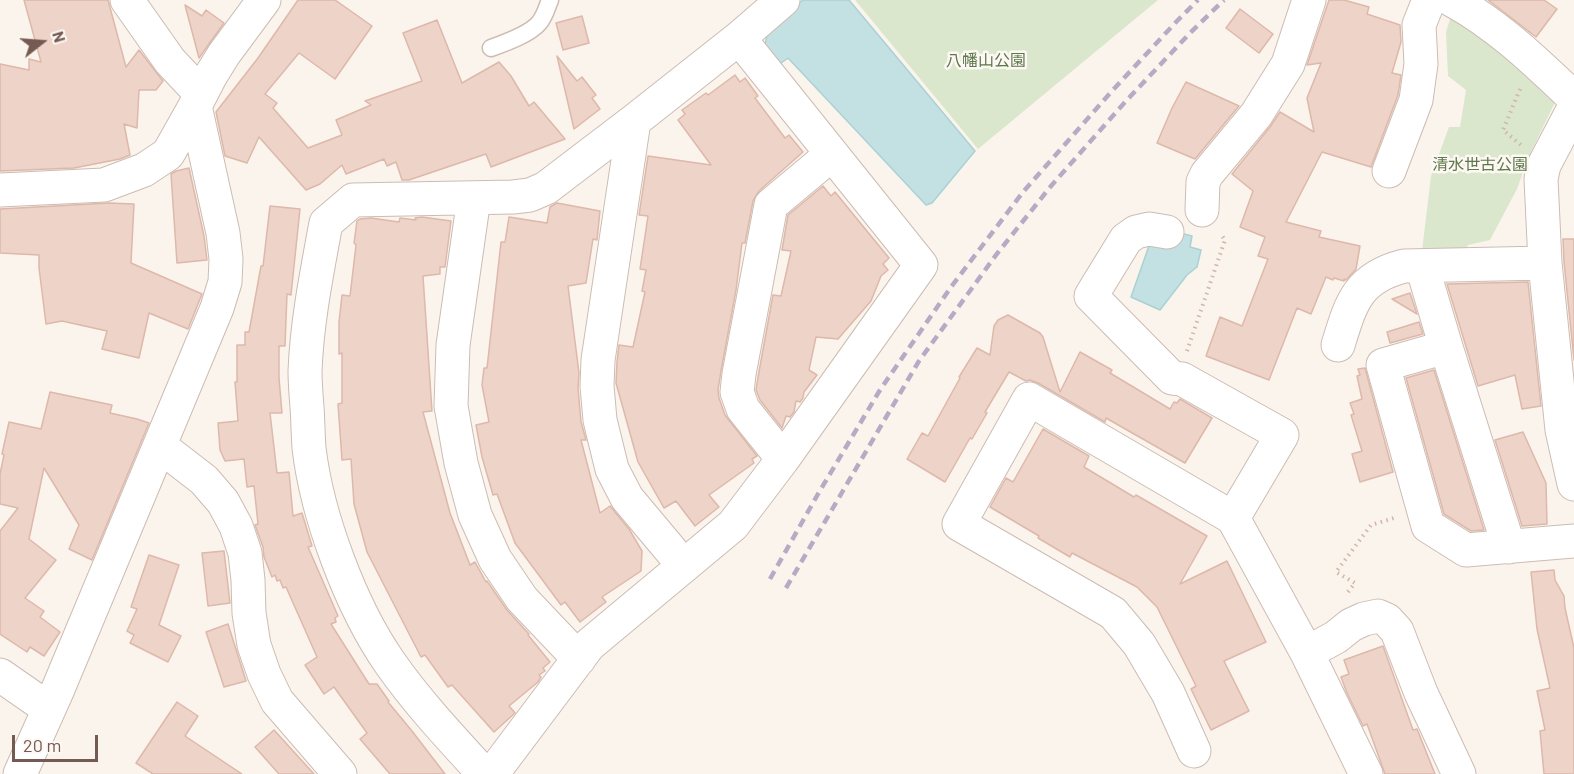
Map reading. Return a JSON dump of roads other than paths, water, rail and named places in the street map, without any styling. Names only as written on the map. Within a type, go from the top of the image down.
[{"type":"street","points":[[20,774],[160,446],[217,308],[225,282],[226,259],[223,233],[198,100],[127,0]]},
{"type":"street","points":[[0,190],[104,185],[144,170],[168,154],[224,54],[264,0]]},
{"type":"street","points":[[484,774],[415,697],[388,661],[365,620],[329,536],[309,449],[305,372],[313,297],[326,223],[353,200],[513,197],[530,195],[546,188],[739,38],[783,0]]},
{"type":"street","points":[[1202,210],[1203,182],[1207,174],[1256,115],[1288,64],[1310,0]]},
{"type":"street","points":[[1389,171],[1416,100],[1421,64],[1419,25],[1429,0]]},
{"type":"street","points":[[1452,0],[1473,12],[1532,57],[1574,98]]},
{"type":"street","points":[[492,774],[590,645],[733,525],[783,459],[921,265],[739,38]]},
{"type":"street","points":[[1574,108],[1544,165],[1541,179],[1545,263],[1562,430],[1574,484]]},
{"type":"street","points":[[634,121],[598,360],[597,386],[600,420],[612,469],[627,498],[684,566]]},
{"type":"street","points":[[783,459],[743,408],[737,392],[739,374],[771,205],[832,154]]},
{"type":"street","points":[[474,198],[453,345],[451,406],[461,463],[475,515],[495,559],[522,599],[579,659]]},
{"type":"street","points":[[1167,232],[1149,229],[1136,232],[1126,239],[1091,296],[1172,378],[1182,379],[1282,435],[1233,518]]},
{"type":"street","points":[[1338,345],[1349,310],[1359,292],[1381,274],[1390,270],[1404,266],[1545,263]]},
{"type":"street","points":[[1422,266],[1509,547]]},
{"type":"street","points":[[1446,346],[1383,365],[1428,526],[1466,550],[1574,541]]},
{"type":"street","points":[[1194,751],[1168,693],[1139,644],[1113,613],[959,524],[1029,399],[1233,518],[1307,653],[1366,774]]},
{"type":"street","points":[[160,446],[204,480],[224,502],[236,526],[244,553],[254,645],[264,674],[277,701],[340,774]]},
{"type":"street","points":[[1307,653],[1364,619],[1378,616],[1387,620],[1397,631],[1421,693],[1459,774]]},
{"type":"street","points":[[0,675],[49,709]]},
{"type":"lane","points":[[491,48],[534,28],[544,16],[550,0]]},
{"type":"water","points":[[803,0],[849,0],[975,151],[932,203],[926,205],[788,58],[777,66],[764,50],[768,30]]},
{"type":"water","points":[[1176,232],[1192,236],[1190,247],[1201,250],[1197,267],[1187,275],[1160,310],[1131,297],[1150,243]]},
{"type":"railway","points":[[770,579],[880,390],[951,287],[1023,192],[1111,92],[1198,0]]},
{"type":"railway","points":[[786,588],[919,361],[996,255],[1051,186],[1126,101],[1224,0]]},
{"type":"park label","name":"八幡山公園","points":[[986,61]]},
{"type":"park label","name":"清水世古公園","points":[[1480,165]]}]
